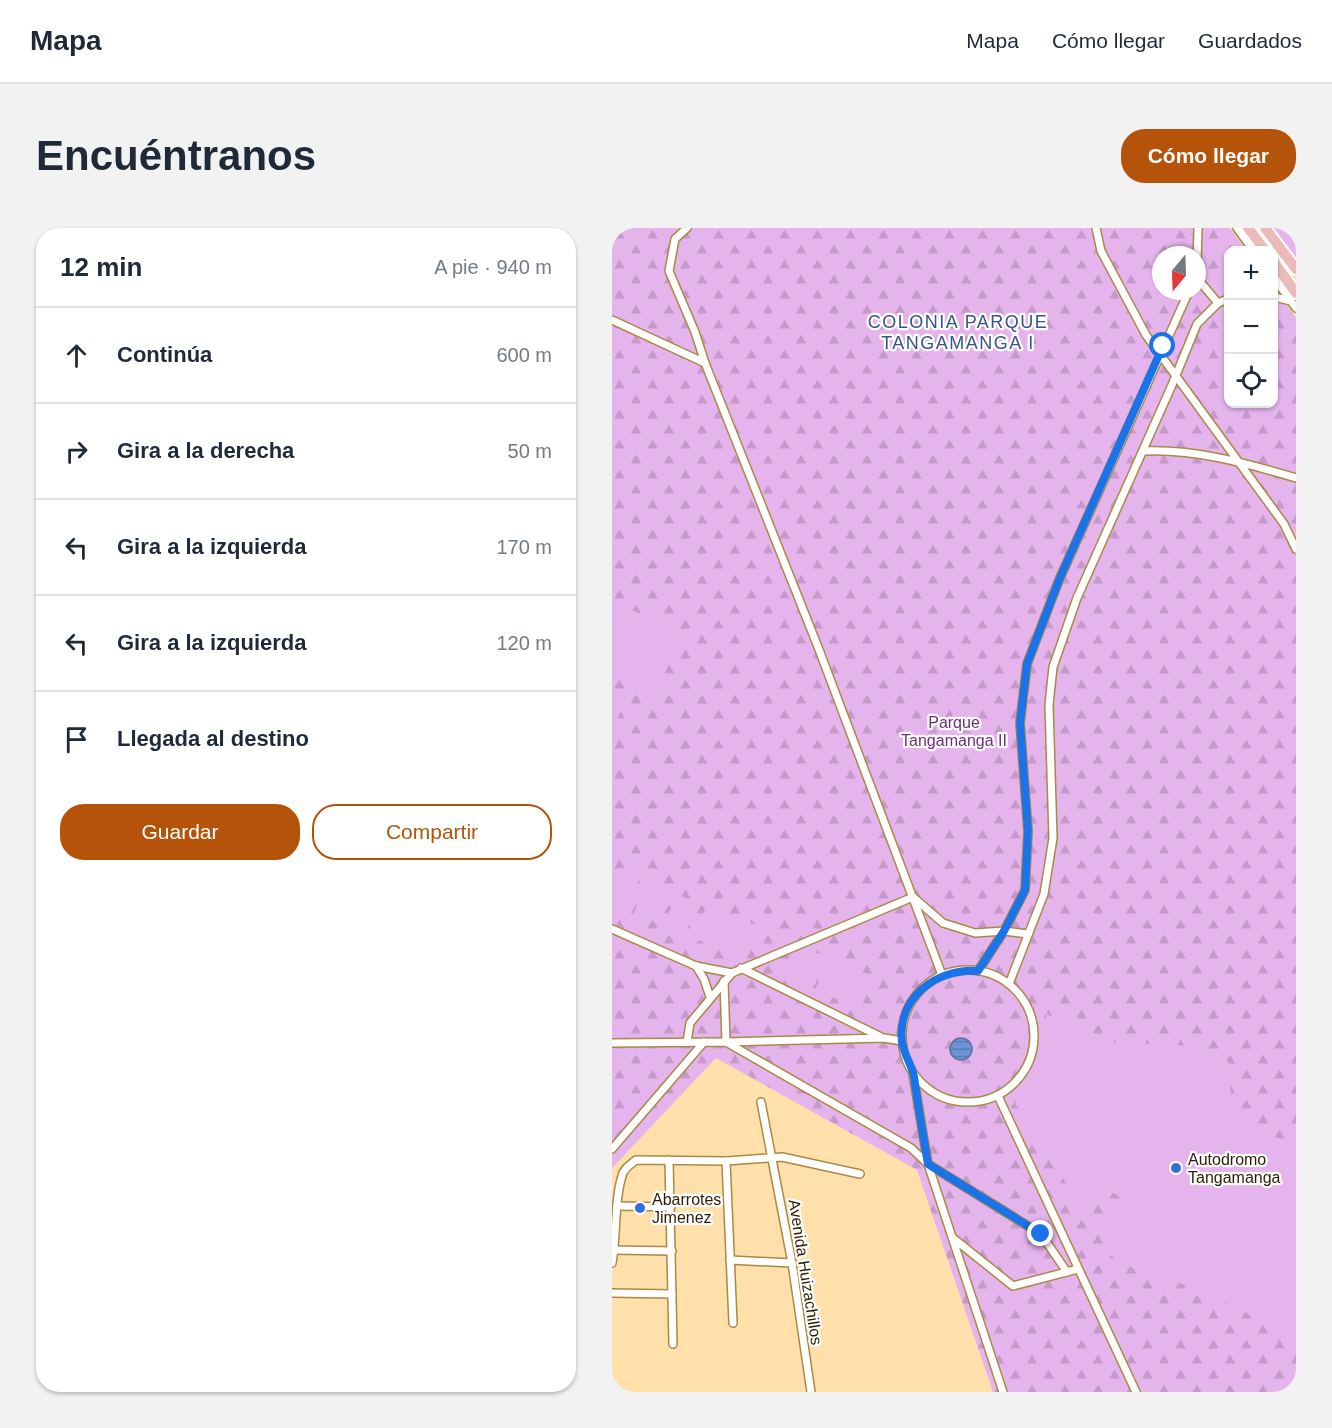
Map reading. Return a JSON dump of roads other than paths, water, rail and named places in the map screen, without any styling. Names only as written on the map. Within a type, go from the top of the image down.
[{"type":"main road","points":[[1248,228],[1262,246]]},
{"type":"main road","points":[[1265,228],[1296,269]]},
{"type":"main road","points":[[1278,269],[1294,299]]},
{"type":"street","points":[[687,228],[675,239],[669,271],[695,332],[942,975]]},
{"type":"street","points":[[1096,228],[1101,251],[1146,335],[1284,524],[1296,549]]},
{"type":"street","points":[[1237,228],[1250,246]]},
{"type":"street","points":[[1291,228],[1296,235]]},
{"type":"street","points":[[1198,246],[1199,229]]},
{"type":"street","points":[[1278,282],[1294,299],[1296,308]]},
{"type":"street","points":[[1206,289],[1218,303]]},
{"type":"street","points":[[1278,297],[1294,299]]},
{"type":"street","points":[[978,971],[1004,931],[1025,890],[1028,831],[1020,723],[1027,664],[1059,580],[1185,300]]},
{"type":"street","points":[[1009,984],[1044,894],[1053,838],[1050,705],[1053,667],[1077,598],[1197,324],[1218,303],[1226,300]]},
{"type":"street","points":[[612,320],[705,363]]},
{"type":"street","points":[[1143,451],[1169,450],[1237,460],[1296,478]]},
{"type":"street","points":[[913,897],[943,923],[975,933],[1004,931],[1028,934]]},
{"type":"street","points":[[687,1042],[690,1023],[732,973],[913,897]]},
{"type":"street","points":[[612,929],[696,966],[732,973]]},
{"type":"street","points":[[696,966],[704,979],[710,997]]},
{"type":"street","points":[[741,968],[884,1038]]},
{"type":"street","points":[[966,970],[978,971],[999,977],[1017,991],[1029,1010],[1034,1026],[1034,1044],[1030,1061],[1021,1076],[1009,1089],[998,1096],[982,1101],[950,1100],[936,1094],[913,1072],[906,1057],[902,1030],[909,1007],[928,983],[942,975],[966,970]]},
{"type":"street","points":[[724,981],[726,1042]]},
{"type":"street","points":[[612,1043],[884,1038],[902,1041]]},
{"type":"street","points":[[612,1149],[704,1042]]},
{"type":"street","points":[[726,1042],[911,1148],[928,1164],[1041,1234],[1067,1272]]},
{"type":"street","points":[[913,1072],[928,1164],[1003,1392]]},
{"type":"street","points":[[998,1096],[1136,1392]]},
{"type":"street","name":"Avenida Huizachillos","points":[[761,1102],[792,1263],[811,1392]]},
{"type":"street","points":[[612,1263],[614,1218],[623,1173],[636,1160],[726,1161],[772,1157],[860,1174]]},
{"type":"street","points":[[669,1160],[673,1344]]},
{"type":"street","points":[[726,1161],[733,1323]]},
{"type":"street","points":[[617,1206],[671,1207]]},
{"type":"street","points":[[952,1237],[1013,1286],[1078,1269]]},
{"type":"street","points":[[614,1250],[672,1251]]},
{"type":"street","points":[[730,1260],[792,1263]]},
{"type":"street","points":[[612,1293],[672,1294]]},
{"type":"water","points":[[961,1038],[971,1045],[972,1049],[965,1059],[961,1060],[951,1053],[950,1049],[957,1039]]},
{"type":"place","name":"Autodromo Tangamanga","points":[[1176,1168]]},
{"type":"place","name":"Abarrotes Jimenez","points":[[640,1208]]},
{"type":"district","name":"COLONIA PARQUE TANGAMANGA I","points":[[958,332]]},
{"type":"park label","name":"Parque Tangamanga II","points":[[954,731]]}]
